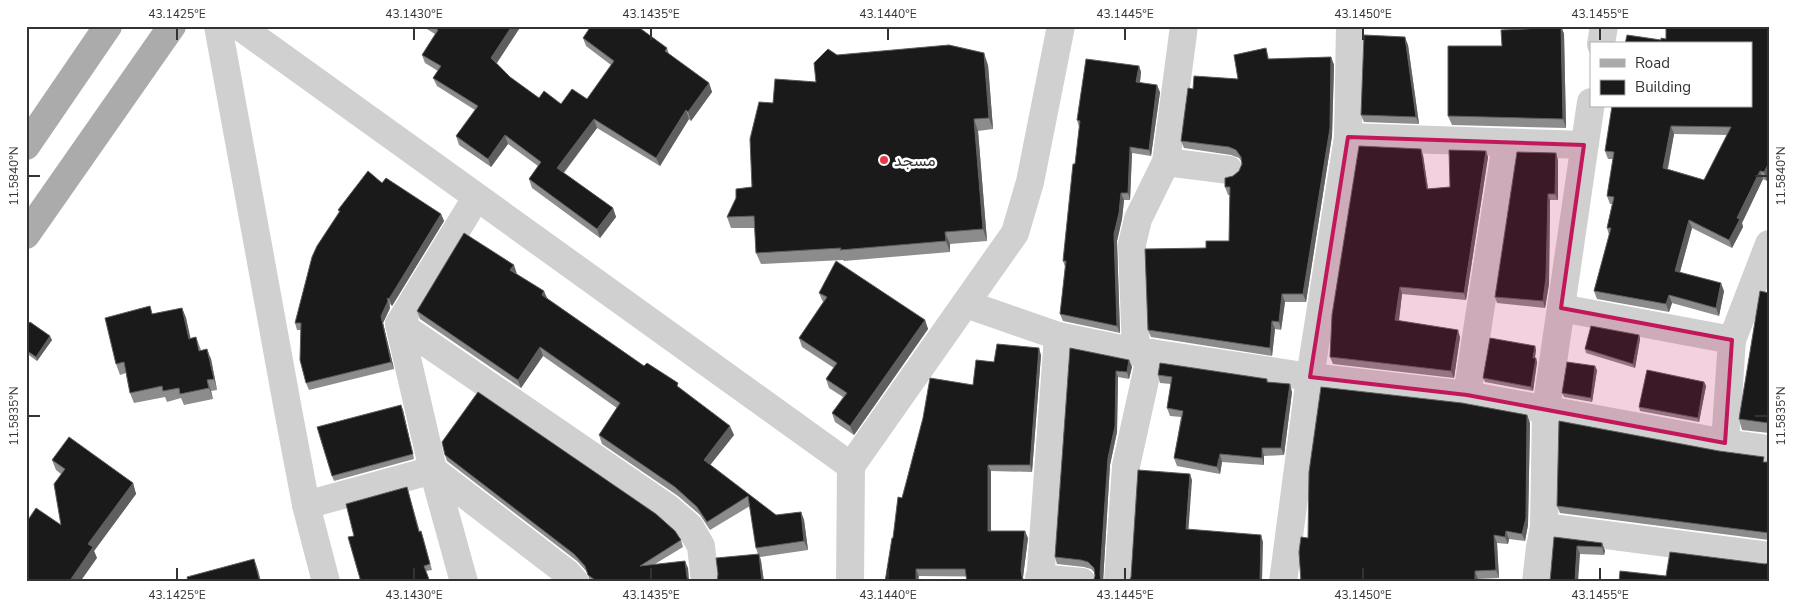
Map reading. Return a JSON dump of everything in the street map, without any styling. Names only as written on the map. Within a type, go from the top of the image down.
[{"type":"main road","points":[[26,146],[108,26]]},
{"type":"main road","points":[[26,235],[172,26]]},
{"type":"street","points":[[218,26],[306,505],[326,582]]},
{"type":"street","points":[[239,26],[851,466]]},
{"type":"street","points":[[850,582],[851,466],[1015,233],[1030,182],[1061,26]]},
{"type":"street","points":[[1118,582],[1126,466],[1144,353],[1132,244],[1138,219],[1166,162],[1184,26]]},
{"type":"street","points":[[1283,582],[1310,376],[1348,137],[1350,26]]},
{"type":"street","points":[[1601,42],[1604,26]]},
{"type":"street","points":[[1536,582],[1544,527],[1546,410],[1590,108]]},
{"type":"street","points":[[1348,137],[1506,144],[1584,145]]},
{"type":"street","points":[[1467,395],[1506,144]]},
{"type":"street","points":[[1166,162],[1229,170]]},
{"type":"street","points":[[464,582],[433,470],[399,324],[476,198]]},
{"type":"street","points":[[1725,443],[1732,340],[1769,244]]},
{"type":"street","points":[[966,304],[1058,336],[1144,353],[1467,395],[1725,443],[1769,449]]},
{"type":"street","points":[[1561,308],[1732,340]]},
{"type":"street","points":[[399,324],[668,508],[690,527],[701,546],[705,582]]},
{"type":"street","points":[[1058,336],[1039,580],[1082,582]]},
{"type":"street","points":[[306,505],[433,470]]},
{"type":"street","points":[[433,470],[567,573],[575,582]]},
{"type":"street","points":[[1544,527],[1769,556]]},
{"type":"highlighted area","points":[[1348,137],[1584,145],[1561,308],[1732,340],[1725,443],[1467,395],[1310,377]]},
{"type":"building","points":[[433,26],[512,26],[491,58],[510,77],[539,98],[544,91],[561,104],[572,89],[587,99],[614,61],[583,38],[591,26],[637,26],[667,48],[665,51],[709,83],[688,112],[686,110],[656,158],[594,119],[557,168],[613,208],[597,229],[529,179],[541,162],[505,135],[488,159],[456,136],[478,106],[433,78],[441,66],[422,55],[438,30]]},
{"type":"building","points":[[1561,26],[1563,119],[1448,116],[1448,46],[1502,46],[1501,30]]},
{"type":"building","points":[[1666,26],[1769,26],[1769,163],[1764,172],[1760,171],[1737,218],[1740,219],[1729,240],[1689,220],[1675,271],[1721,283],[1716,308],[1669,295],[1666,304],[1594,291],[1611,228],[1607,228],[1614,197],[1607,196],[1614,152],[1605,151],[1612,108],[1752,108],[1752,42],[1625,42],[1627,35],[1661,40],[1661,38],[1666,39]],"holes":[[[1671,126],[1731,127],[1704,180],[1663,168]]]},
{"type":"building","points":[[1364,35],[1405,37],[1416,117],[1361,115]]},
{"type":"building","points":[[949,45],[984,53],[989,118],[974,119],[983,229],[945,232],[946,241],[840,250],[841,248],[756,253],[754,216],[727,217],[736,198],[736,189],[752,187],[750,139],[759,102],[773,103],[775,79],[816,82],[814,63],[828,49],[837,55]]},
{"type":"building","points":[[1266,48],[1268,59],[1331,57],[1330,128],[1303,294],[1282,294],[1279,322],[1272,321],[1270,348],[1148,330],[1145,249],[1206,248],[1206,241],[1229,241],[1230,187],[1225,187],[1225,178],[1233,176],[1239,171],[1242,164],[1241,157],[1236,150],[1229,147],[1181,141],[1188,88],[1193,89],[1194,76],[1238,79],[1234,55]]},
{"type":"building","points":[[1086,59],[1139,66],[1136,82],[1157,85],[1149,150],[1130,147],[1128,193],[1121,193],[1114,234],[1117,326],[1060,314],[1066,261],[1063,261],[1073,164],[1075,164],[1080,121],[1077,120]]},
{"type":"building","points":[[1359,146],[1421,149],[1427,189],[1450,187],[1449,150],[1486,151],[1464,293],[1400,287],[1395,320],[1458,330],[1451,371],[1330,357],[1332,315]]},
{"type":"building","points":[[1517,152],[1556,153],[1555,194],[1548,194],[1546,277],[1543,301],[1495,297]]},
{"type":"building","points":[[368,171],[382,183],[386,178],[441,214],[389,299],[387,298],[388,301],[381,316],[391,362],[306,383],[300,360],[301,323],[295,323],[312,257],[340,211],[338,210]]},
{"type":"building","points":[[464,233],[514,265],[510,270],[544,291],[542,295],[644,366],[647,363],[678,383],[677,386],[730,426],[704,460],[776,515],[801,512],[804,541],[756,548],[748,496],[707,522],[697,507],[675,487],[599,435],[620,403],[540,347],[518,380],[417,311]]},
{"type":"building","points":[[836,261],[925,320],[850,426],[832,413],[847,393],[826,379],[837,363],[799,338],[827,297],[819,293]]},
{"type":"building","points":[[1760,291],[1769,293],[1768,423],[1739,419]]},
{"type":"building","points":[[150,306],[152,314],[182,308],[189,339],[196,337],[199,351],[207,349],[214,379],[207,380],[209,388],[180,394],[179,388],[163,391],[162,386],[130,393],[124,362],[116,364],[105,318]]},
{"type":"building","points":[[30,322],[50,336],[36,357],[26,350],[26,327]]},
{"type":"building","points":[[1591,326],[1639,335],[1633,364],[1585,349]]},
{"type":"building","points":[[1490,338],[1535,346],[1533,358],[1536,358],[1531,387],[1483,378]]},
{"type":"building","points":[[997,344],[1039,348],[1030,465],[988,465],[988,531],[1025,531],[1021,570],[1023,582],[967,582],[965,569],[916,569],[916,582],[885,582],[898,497],[902,498],[923,418],[930,378],[973,385],[976,360],[994,362]]},
{"type":"building","points":[[1070,348],[1129,360],[1127,372],[1116,371],[1115,426],[1108,458],[1101,582],[1093,582],[1095,576],[1094,568],[1088,562],[1055,557]]},
{"type":"building","points":[[1567,362],[1595,366],[1591,398],[1562,393]]},
{"type":"building","points":[[1160,363],[1267,379],[1267,382],[1290,384],[1281,448],[1262,448],[1262,458],[1220,454],[1217,467],[1174,458],[1183,411],[1167,408],[1172,377],[1158,375]]},
{"type":"building","points":[[1647,370],[1704,382],[1698,418],[1639,407]]},
{"type":"building","points":[[1321,387],[1462,403],[1527,415],[1526,518],[1522,534],[1506,531],[1505,537],[1494,535],[1496,570],[1475,571],[1475,582],[1301,582],[1299,552],[1301,537],[1308,538],[1309,472]]},
{"type":"building","points":[[478,392],[656,514],[675,531],[681,540],[640,566],[685,561],[689,582],[598,582],[588,575],[585,566],[574,554],[445,455],[442,442]]},
{"type":"building","points":[[401,405],[413,454],[332,476],[317,427]]},
{"type":"building","points":[[1559,421],[1719,451],[1764,457],[1763,462],[1769,462],[1769,533],[1557,506]]},
{"type":"building","points":[[69,437],[133,483],[88,544],[93,547],[69,582],[26,582],[26,523],[36,508],[61,525],[54,484],[65,469],[52,460]]},
{"type":"building","points":[[1138,470],[1190,474],[1186,529],[1261,535],[1260,582],[1129,582],[1131,577]]},
{"type":"building","points":[[407,487],[430,564],[424,566],[430,582],[361,582],[348,537],[354,536],[346,504]]},
{"type":"building","points":[[1554,537],[1602,543],[1602,547],[1577,546],[1575,582],[1550,582]]},
{"type":"building","points":[[1670,552],[1769,563],[1769,582],[1619,582],[1620,571],[1666,576]]},
{"type":"building","points":[[759,554],[762,582],[717,582],[716,558]]},
{"type":"building","points":[[254,559],[260,582],[188,582],[187,577]]},
{"type":"place","name":"مسجد","points":[[884,160]]}]
